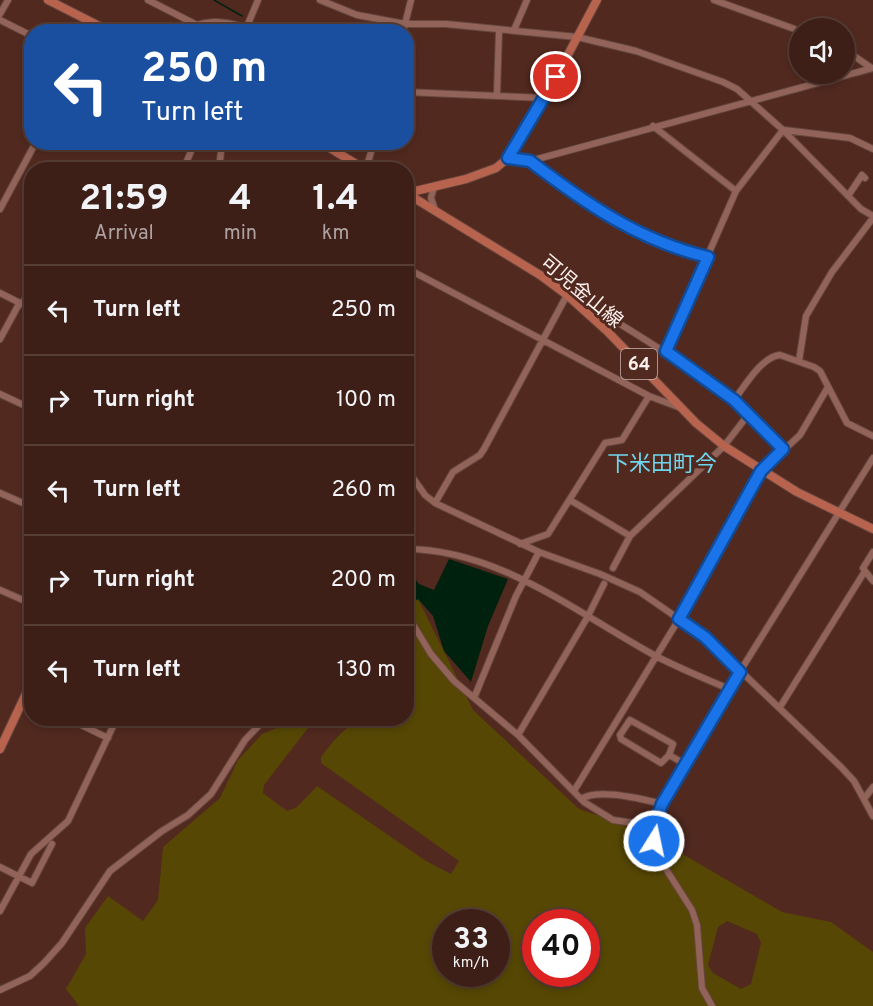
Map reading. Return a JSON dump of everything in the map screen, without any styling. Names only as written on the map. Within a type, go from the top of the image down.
[{"type":"main road","points":[[48,0],[95,24]]},
{"type":"main road","points":[[414,191],[466,179],[496,168],[508,158],[545,98],[597,0]]},
{"type":"main road","points":[[333,150],[353,162]]},
{"type":"main road","name":"可児金山線","points":[[414,197],[531,269],[567,295],[696,423],[724,446],[761,471],[873,529]]},
{"type":"main road","points":[[0,748],[24,705]]},
{"type":"street","points":[[0,14],[8,0]]},
{"type":"street","points":[[148,0],[195,24],[226,21],[232,24]]},
{"type":"street","points":[[320,0],[357,15],[405,24],[446,24],[577,37],[636,51],[693,70],[730,85],[750,100],[848,196],[873,217],[832,272],[806,316],[799,361]]},
{"type":"street","points":[[405,24],[411,0]]},
{"type":"street","points":[[514,30],[527,0]]},
{"type":"street","points":[[714,0],[789,27]]},
{"type":"street","points":[[247,24],[255,1]]},
{"type":"street","points":[[0,20],[24,32]]},
{"type":"street","points":[[497,94],[499,31]]},
{"type":"street","points":[[855,56],[871,68]]},
{"type":"street","points":[[508,158],[530,161],[871,68]]},
{"type":"street","points":[[414,92],[497,94],[545,98]]},
{"type":"street","points":[[653,126],[736,191]]},
{"type":"street","points":[[783,130],[850,138],[873,149]]},
{"type":"street","points":[[666,351],[736,191],[783,130]]},
{"type":"street","points":[[220,162],[222,150]]},
{"type":"street","points":[[530,161],[642,236],[678,250],[708,257]]},
{"type":"street","points":[[0,208],[24,164]]},
{"type":"street","points":[[848,196],[862,175],[865,178]]},
{"type":"street","points":[[434,187],[431,198],[435,210]]},
{"type":"street","points":[[414,272],[649,396],[682,408]]},
{"type":"street","points":[[0,293],[24,305]]},
{"type":"street","points":[[435,503],[453,472],[484,449],[567,295],[585,302],[666,351],[734,400],[783,449]]},
{"type":"street","points":[[0,339],[24,299]]},
{"type":"street","points":[[734,400],[756,371],[774,356],[799,361],[820,371],[847,423],[873,436]]},
{"type":"street","points":[[573,791],[679,619],[761,471],[800,435],[828,387]]},
{"type":"street","points":[[0,394],[24,405]]},
{"type":"street","points":[[520,544],[548,534],[605,443],[622,440],[649,396]]},
{"type":"street","points":[[612,568],[630,536],[724,446],[748,415]]},
{"type":"street","points":[[712,1006],[702,988],[697,925],[692,910],[657,855],[654,826],[662,804],[729,689],[871,467],[873,458]]},
{"type":"street","points":[[414,479],[425,495],[435,503],[520,544],[626,584],[705,637],[854,781],[873,816]]},
{"type":"street","points":[[0,493],[24,504]]},
{"type":"street","points":[[570,500],[630,536]]},
{"type":"street","points":[[414,550],[442,552],[525,580],[656,656],[729,689]]},
{"type":"street","points":[[474,698],[539,552]]},
{"type":"street","points":[[873,552],[863,568],[873,581]]},
{"type":"street","points":[[780,707],[865,571]]},
{"type":"street","points":[[518,735],[588,618],[604,584]]},
{"type":"street","points":[[0,590],[24,600]]},
{"type":"street","points":[[414,627],[430,654],[454,681],[518,735],[581,800],[600,814],[613,820],[654,826]]},
{"type":"street","points":[[630,720],[673,744],[669,755],[661,763],[621,739],[620,735],[630,720]]},
{"type":"street","points":[[83,726],[108,738]]},
{"type":"street","points":[[0,911],[17,875],[31,854],[68,821],[113,726]]},
{"type":"street","points":[[0,990],[30,976],[50,956],[72,929],[110,871],[162,831],[188,815],[211,794],[245,740],[258,726]]},
{"type":"street","points":[[669,755],[685,764]]},
{"type":"street","points":[[864,799],[873,787]]},
{"type":"street","points":[[581,800],[588,795],[626,796],[662,804]]},
{"type":"street","points":[[0,867],[32,884],[52,844]]},
{"type":"shaded area","points":[[449,559],[508,579],[488,626],[471,682],[444,651],[433,616],[418,599],[414,602],[414,578],[419,584],[434,590]]},
{"type":"shaded area","points":[[418,599],[473,710],[579,809],[641,830],[782,912],[831,922],[873,952],[873,1006],[79,1006],[66,989],[86,954],[85,928],[108,896],[143,921],[158,900],[163,847],[220,798],[238,760],[262,734],[282,726],[310,726],[264,785],[263,793],[287,811],[297,807],[317,786],[426,861],[451,874],[459,861],[321,763],[321,757],[351,726],[414,726],[414,601]],"holes":[[[727,921],[757,934],[761,943],[751,984],[741,989],[713,973],[708,965],[718,927]]]},
{"type":"waterway","points":[[214,0],[242,16]]},
{"type":"district","name":"下米田町今","points":[[662,463]]},
{"type":"route","points":[[556,77],[508,158],[530,161],[585,200],[642,236],[678,250],[708,257],[666,351],[734,400],[783,449],[761,471],[679,619],[705,637],[740,672],[662,804],[654,826],[654,841]]}]
